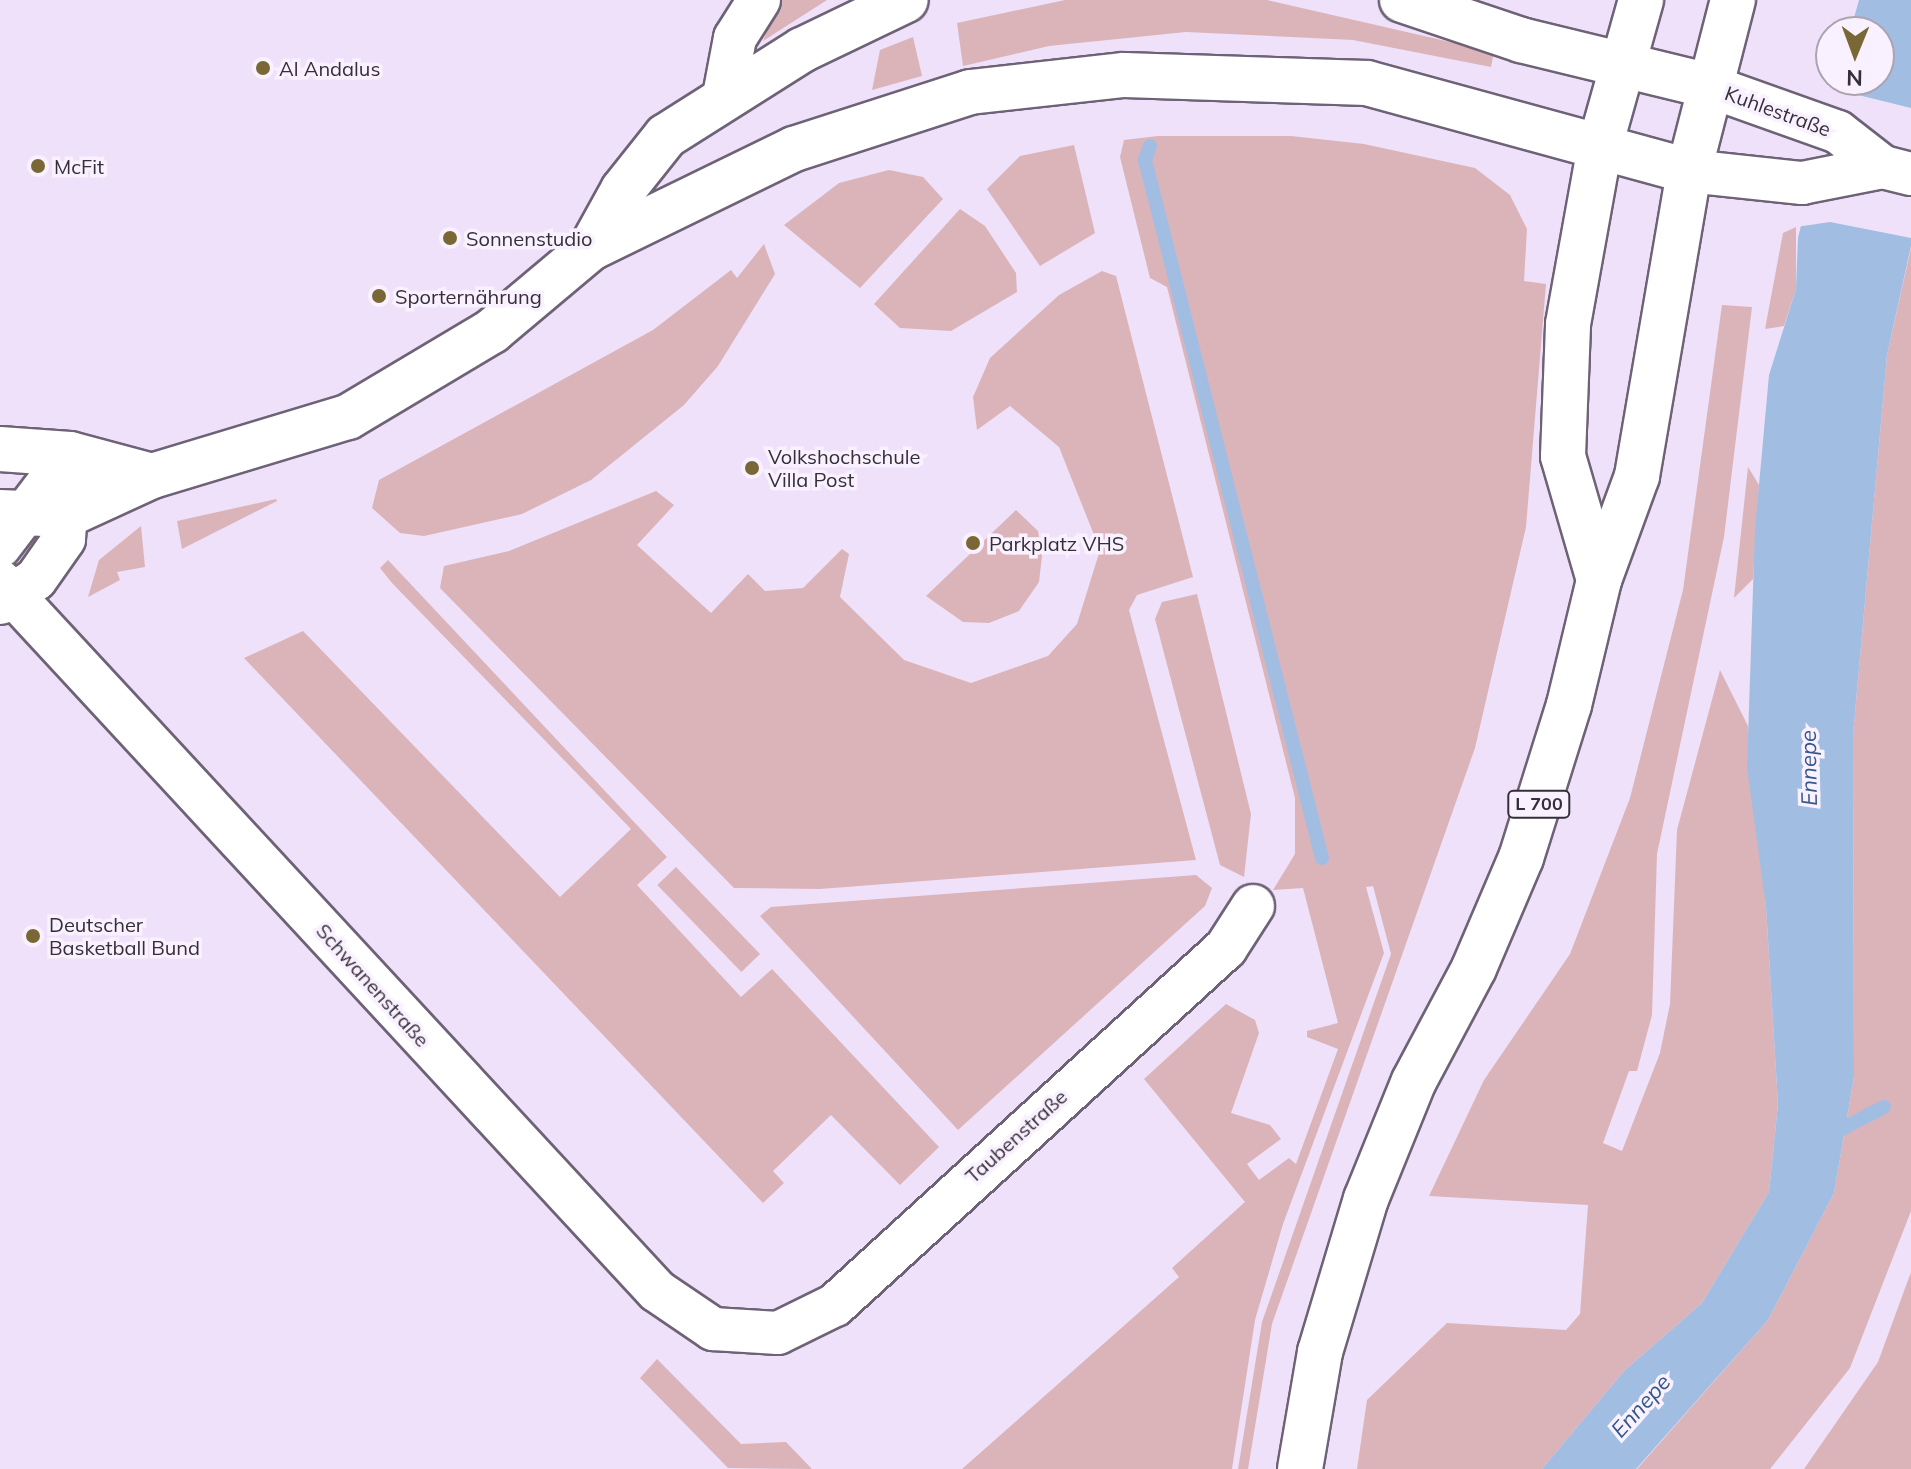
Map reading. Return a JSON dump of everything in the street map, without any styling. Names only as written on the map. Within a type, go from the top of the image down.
[{"type":"main road","points":[[591,248],[623,190],[666,136],[724,96],[906,0]]},
{"type":"main road","points":[[1402,0],[1460,23],[1709,86]]},
{"type":"main road","points":[[1599,580],[1563,456],[1562,405],[1574,262],[1600,146],[1641,0]]},
{"type":"main road","points":[[6,525],[67,515],[152,476],[348,417],[492,331],[591,248],[794,149],[970,92],[1200,74],[1367,83],[1689,171],[1733,0]]},
{"type":"main road","name":"L 700","points":[[1300,1469],[1320,1352],[1391,1134],[1449,1018],[1537,812],[1599,580],[1652,407],[1689,171]]},
{"type":"main road","points":[[0,449],[70,454],[152,476]]},
{"type":"street","points":[[724,96],[735,38],[759,0]]},
{"type":"street","name":"Kuhlestraße","points":[[1709,86],[1816,123],[1897,171]]},
{"type":"street","name":"Kuhlestraße","points":[[1689,171],[1802,183],[1897,171]]},
{"type":"street","points":[[6,525],[70,454]]},
{"type":"street","name":"Schwanenstraße","points":[[70,454],[67,515],[54,559],[3,593],[124,707],[657,1291],[713,1329],[758,1335]]},
{"type":"street","name":"Taubenstraße","points":[[758,1335],[794,1328],[835,1305],[1226,948],[1253,906]]},
{"type":"shaded area","points":[[779,0],[827,0],[763,41]]},
{"type":"shaded area","points":[[1065,0],[1267,0],[1494,52],[1491,67],[1353,40],[1186,32],[1049,46],[963,66],[957,23]]},
{"type":"shaded area","points":[[913,37],[922,76],[872,90],[880,50]]},
{"type":"shaded area","points":[[1158,136],[1291,136],[1364,144],[1475,168],[1510,195],[1527,229],[1524,281],[1546,284],[1526,527],[1475,748],[1272,1324],[1248,1469],[1238,1469],[1262,1322],[1391,954],[1373,886],[1366,887],[1384,953],[1283,1224],[1255,1320],[1232,1469],[962,1469],[1179,1277],[1172,1268],[1245,1202],[1144,1079],[1226,1004],[1255,1020],[1259,1033],[1231,1113],[1270,1125],[1281,1139],[1247,1164],[1259,1180],[1289,1158],[1296,1164],[1338,1049],[1307,1037],[1307,1031],[1338,1023],[1303,888],[1273,890],[1295,854],[1295,798],[1167,287],[1150,278],[1120,157],[1124,140]]},
{"type":"shaded area","points":[[1074,145],[1095,233],[1040,266],[987,189],[1020,156]]},
{"type":"shaded area","points":[[889,170],[923,177],[943,199],[860,288],[784,225],[839,183]]},
{"type":"shaded area","points":[[960,209],[985,226],[1016,273],[1017,292],[951,331],[900,328],[874,304]]},
{"type":"shaded area","points":[[1796,227],[1796,289],[1784,326],[1765,329],[1783,233]]},
{"type":"shaded area","points":[[764,244],[775,274],[718,366],[684,405],[591,480],[522,514],[424,536],[400,533],[372,508],[379,480],[653,330],[731,270],[737,278]]},
{"type":"shaded area","points":[[1911,248],[1911,1211],[1850,1368],[1770,1469],[1637,1469],[1768,1320],[1834,1193],[1854,1077],[1853,735],[1887,355]]},
{"type":"shaded area","points":[[1102,271],[1116,276],[1193,577],[1137,595],[1129,610],[1196,860],[820,889],[734,888],[440,588],[444,566],[509,551],[656,491],[674,505],[637,545],[711,613],[748,574],[765,591],[803,588],[842,549],[849,554],[840,597],[904,660],[971,683],[1048,656],[1077,624],[1100,550],[1059,447],[1010,406],[977,430],[973,397],[990,358],[1059,295]]},
{"type":"shaded area","points":[[1722,305],[1752,307],[1724,537],[1657,854],[1652,1015],[1637,1071],[1629,1071],[1603,1143],[1622,1151],[1660,1053],[1670,1004],[1677,830],[1720,670],[1748,726],[1766,907],[1778,1104],[1769,1192],[1702,1303],[1624,1371],[1542,1469],[1357,1469],[1367,1400],[1447,1323],[1566,1330],[1580,1314],[1588,1205],[1429,1196],[1484,1080],[1570,954],[1630,798],[1683,590]]},
{"type":"shaded area","points":[[1748,467],[1759,485],[1753,579],[1734,598]]},
{"type":"shaded area","points":[[277,501],[182,549],[177,521]]},
{"type":"shaded area","points":[[1016,510],[1038,531],[1042,556],[1039,582],[1019,611],[989,623],[963,622],[926,596]]},
{"type":"shaded area","points":[[141,526],[145,567],[117,572],[120,580],[88,597],[99,560]]},
{"type":"shaded area","points":[[388,560],[667,857],[637,885],[741,997],[772,969],[939,1147],[900,1185],[831,1115],[773,1171],[784,1183],[763,1203],[244,658],[303,631],[560,897],[631,829],[392,583],[380,568]]},
{"type":"shaded area","points":[[1197,594],[1251,814],[1244,877],[1220,865],[1155,619],[1162,602]]},
{"type":"shaded area","points":[[676,867],[760,954],[741,972],[657,885]]},
{"type":"shaded area","points":[[1196,875],[1212,888],[1205,906],[958,1130],[760,916],[771,907]]},
{"type":"shaded area","points":[[1911,1272],[1911,1469],[1804,1469],[1878,1362]]},
{"type":"shaded area","points":[[657,1359],[741,1444],[786,1442],[812,1469],[728,1468],[640,1378]]},
{"type":"water","name":"Ennepe","points":[[1859,0],[1911,0],[1911,246],[1887,355],[1853,735],[1854,1077],[1834,1193],[1768,1320],[1636,1469],[1542,1469],[1624,1371],[1702,1303],[1769,1192],[1778,1104],[1766,907],[1747,768],[1755,529],[1769,375],[1796,289],[1798,238],[1832,96],[1895,96],[1895,16],[1854,16]]},
{"type":"pier","points":[[1828,96],[1862,96],[1911,108],[1911,238],[1830,222],[1796,227]]},
{"type":"waterway","points":[[1150,146],[1145,160],[1322,858]]},
{"type":"waterway","points":[[1828,1136],[1884,1107]]},
{"type":"place","name":"Al Andalus","points":[[263,68]]},
{"type":"place","name":"McFit","points":[[38,166]]},
{"type":"place","name":"Sonnenstudio","points":[[450,238]]},
{"type":"place","name":"Sporternährung","points":[[379,296]]},
{"type":"place","name":"Volkshochschule Villa Post","points":[[752,468]]},
{"type":"place","name":"Parkplatz VHS","points":[[973,543]]},
{"type":"place","name":"Deutscher Basketball Bund","points":[[33,936]]}]
